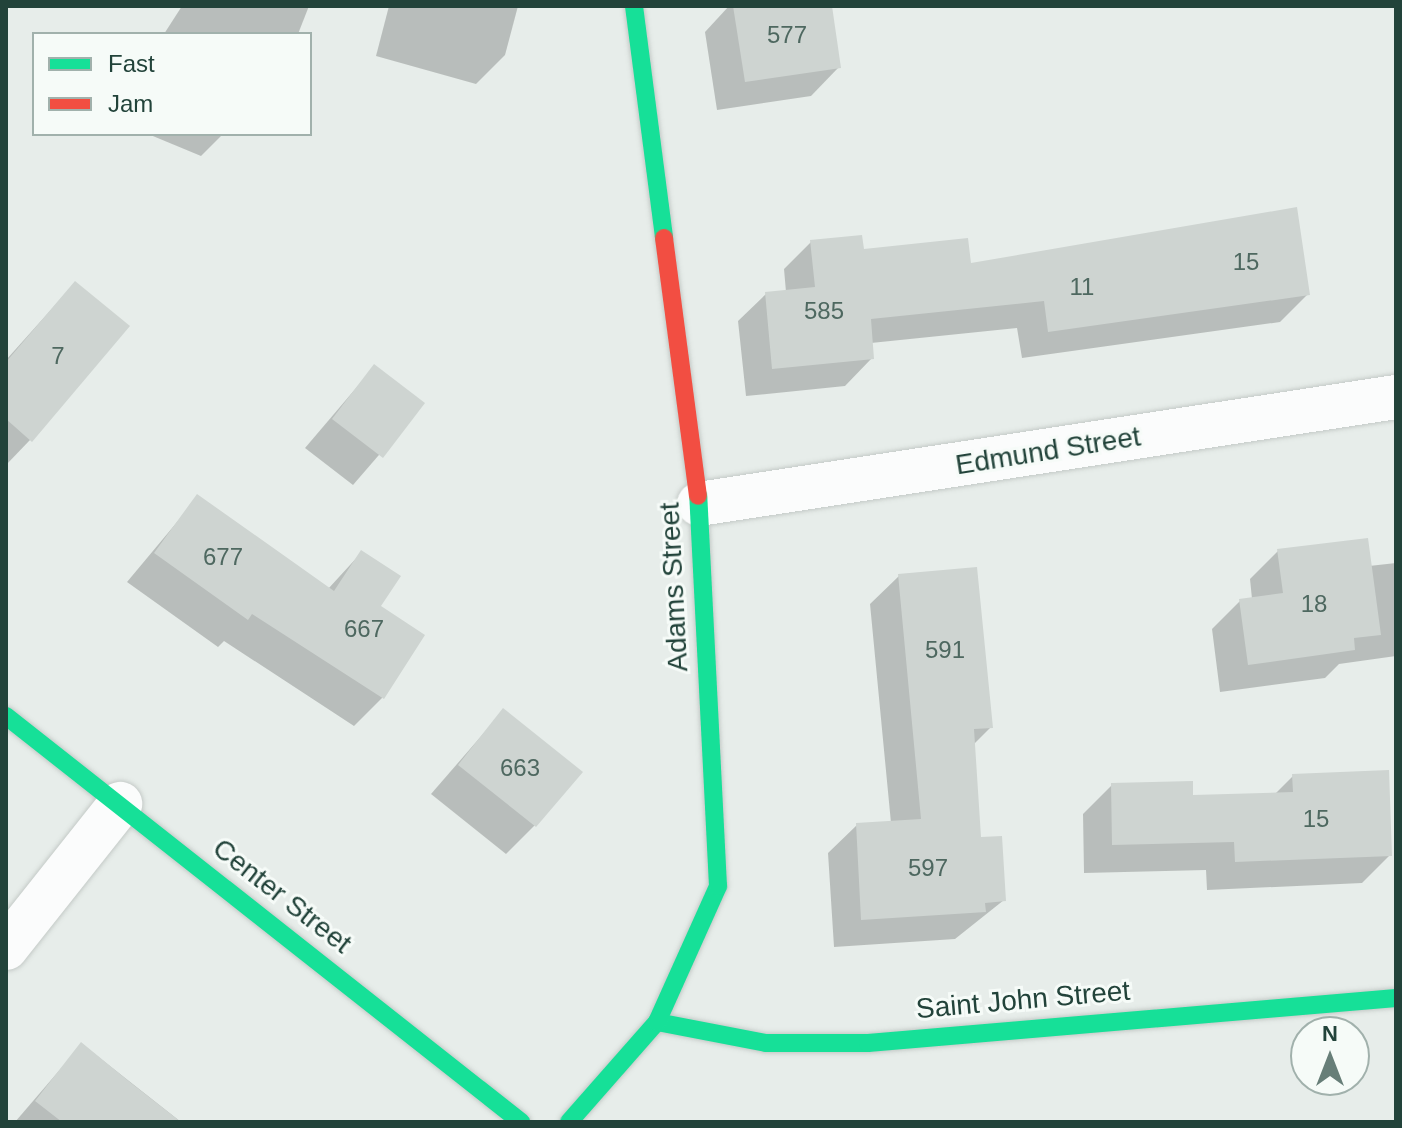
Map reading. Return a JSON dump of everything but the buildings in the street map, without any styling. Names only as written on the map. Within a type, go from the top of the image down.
[{"type":"main road","name":"Adams Street","points":[[569,1122],[657,1022],[718,886],[699,504],[634,6]]},
{"type":"main road","name":"Center Street","points":[[6,716],[521,1122]]},
{"type":"main road","name":"Saint John Street","points":[[657,1022],[766,1043],[868,1043],[1396,998]]},
{"type":"street","name":"Edmund Street","points":[[699,504],[1396,397]]},
{"type":"street","points":[[6,948],[120,804]]},
{"type":"traffic: fast","points":[[634,6],[664,238]]},
{"type":"traffic: fast","points":[[569,1122],[657,1022],[718,886],[698,496]]},
{"type":"traffic: fast","points":[[6,716],[521,1122]]},
{"type":"traffic: fast","points":[[657,1022],[766,1043],[868,1043],[1396,998]]},
{"type":"traffic: jam","points":[[664,238],[698,496]]}]
